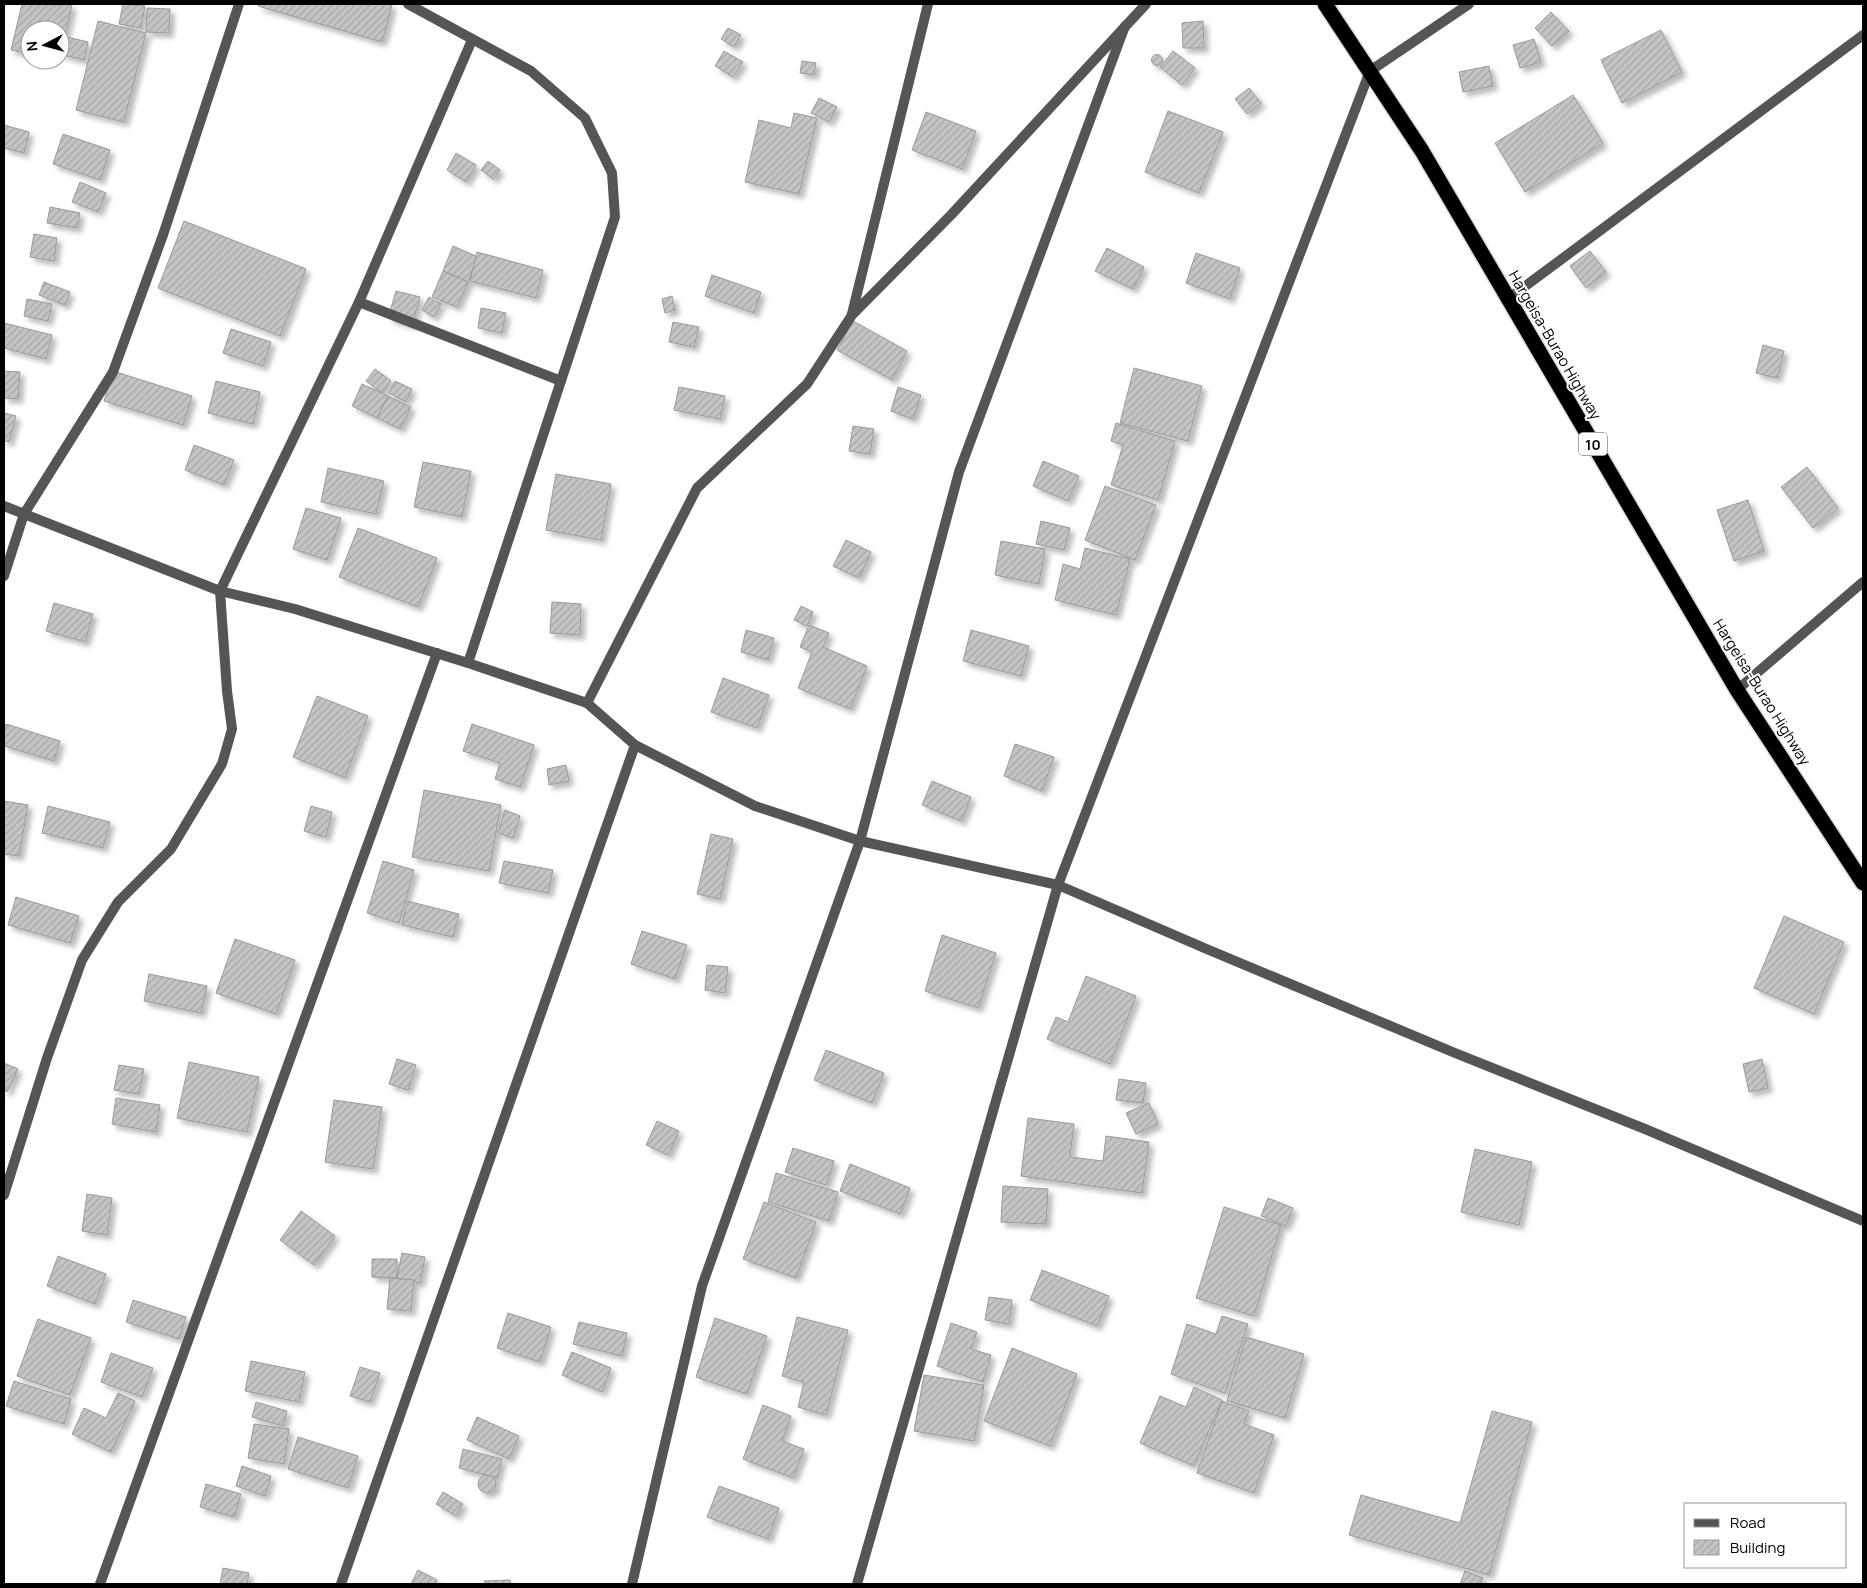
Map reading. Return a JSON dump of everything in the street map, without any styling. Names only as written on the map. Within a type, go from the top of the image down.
[{"type":"highway","name":"Hargeisa-Burao Highway","points":[[1325,4],[1422,151],[1737,690],[1863,883]]},
{"type":"street","points":[[4,576],[24,514],[113,372],[163,235],[239,4]]},
{"type":"street","points":[[408,4],[531,71],[585,118],[612,173],[615,217],[468,663]]},
{"type":"street","points":[[852,315],[928,4]]},
{"type":"street","points":[[587,703],[696,488],[807,384],[852,315],[951,215],[1146,4]]},
{"type":"street","points":[[857,1584],[1058,885],[1370,71],[1469,4]]},
{"type":"street","points":[[632,1584],[702,1286],[860,841],[960,472],[1124,26]]},
{"type":"street","points":[[1508,299],[1863,35]]},
{"type":"street","points":[[4,1194],[47,1058],[82,960],[118,902],[171,849],[222,764],[232,729],[227,691],[220,591],[359,302],[472,40]]},
{"type":"street","points":[[359,302],[561,381]]},
{"type":"street","points":[[4,506],[220,591],[295,609],[437,653],[587,703],[635,744],[756,806],[860,841],[1058,885],[1355,1011],[1645,1129],[1863,1221]]},
{"type":"street","points":[[1737,690],[1863,582]]},
{"type":"street","points":[[100,1584],[437,653]]},
{"type":"street","points":[[341,1584],[635,744]]},
{"type":"building","points":[[22,4],[72,5],[68,20],[20,20],[20,52],[11,50]]},
{"type":"building","points":[[123,4],[145,6],[141,28],[119,24]]},
{"type":"building","points":[[259,4],[392,5],[382,42],[258,6]]},
{"type":"building","points":[[147,8],[170,9],[169,33],[146,32]]},
{"type":"building","points":[[1551,12],[1569,31],[1552,46],[1535,28]]},
{"type":"building","points":[[98,21],[146,33],[124,122],[76,110]]},
{"type":"building","points":[[1203,21],[1204,48],[1183,48],[1182,23]]},
{"type":"building","points":[[728,28],[741,35],[734,47],[721,39]]},
{"type":"building","points":[[1661,30],[1682,72],[1622,103],[1601,60]]},
{"type":"building","points":[[70,38],[88,42],[84,60],[70,57]]},
{"type":"building","points":[[1534,39],[1541,62],[1520,68],[1513,45]]},
{"type":"building","points":[[724,51],[743,62],[733,77],[715,66]]},
{"type":"building","points":[[1173,51],[1195,68],[1182,85],[1160,67]]},
{"type":"building","points":[[1155,55],[1159,55],[1162,60],[1161,64],[1155,65],[1152,62],[1152,58]]},
{"type":"building","points":[[802,61],[816,63],[814,75],[800,73]]},
{"type":"building","points":[[1489,66],[1493,86],[1463,92],[1459,72]]},
{"type":"building","points":[[1249,88],[1261,103],[1247,114],[1235,99]]},
{"type":"building","points":[[1573,95],[1603,143],[1525,192],[1495,143]]},
{"type":"building","points":[[819,98],[837,107],[829,122],[811,113]]},
{"type":"building","points":[[1168,111],[1223,132],[1199,193],[1145,172]]},
{"type":"building","points":[[926,112],[976,131],[962,169],[912,150]]},
{"type":"building","points":[[794,113],[817,118],[799,194],[745,182],[759,120],[791,128]]},
{"type":"building","points":[[4,125],[29,132],[24,153],[4,148]]},
{"type":"building","points":[[63,134],[110,150],[100,180],[53,164]]},
{"type":"building","points":[[456,153],[476,165],[466,182],[447,170]]},
{"type":"building","points":[[488,161],[500,170],[493,179],[481,170]]},
{"type":"building","points":[[80,182],[106,193],[98,212],[72,202]]},
{"type":"building","points":[[50,207],[80,213],[77,228],[47,223]]},
{"type":"building","points":[[184,221],[306,269],[280,336],[158,288]]},
{"type":"building","points":[[34,234],[57,238],[54,261],[30,257]]},
{"type":"building","points":[[453,246],[478,257],[468,282],[443,271]]},
{"type":"building","points":[[1107,248],[1144,267],[1133,289],[1095,271]]},
{"type":"building","points":[[1590,251],[1606,272],[1586,288],[1570,266]]},
{"type":"building","points":[[477,252],[543,270],[536,298],[470,281]]},
{"type":"building","points":[[1196,253],[1240,268],[1230,299],[1186,283]]},
{"type":"building","points":[[443,271],[468,282],[457,307],[432,297]]},
{"type":"building","points":[[712,275],[761,292],[754,313],[705,296]]},
{"type":"building","points":[[44,282],[70,292],[65,305],[39,295]]},
{"type":"building","points":[[396,291],[420,297],[412,325],[388,318]]},
{"type":"building","points":[[672,296],[675,310],[665,313],[662,299]]},
{"type":"building","points":[[429,297],[441,304],[434,317],[422,310]]},
{"type":"building","points":[[27,299],[52,304],[48,321],[24,316]]},
{"type":"building","points":[[481,308],[506,313],[502,333],[478,328]]},
{"type":"building","points":[[853,321],[907,351],[892,380],[837,350]]},
{"type":"building","points":[[673,322],[699,327],[694,347],[669,342]]},
{"type":"building","points":[[4,323],[52,335],[46,359],[4,348]]},
{"type":"building","points":[[231,329],[271,342],[263,366],[223,353]]},
{"type":"building","points":[[1763,345],[1784,351],[1777,378],[1756,373]]},
{"type":"building","points":[[1134,368],[1202,386],[1188,441],[1120,423]]},
{"type":"building","points":[[375,369],[391,381],[382,393],[366,381]]},
{"type":"building","points":[[4,371],[20,372],[18,399],[4,398]]},
{"type":"building","points":[[113,371],[192,396],[183,425],[104,401]]},
{"type":"building","points":[[216,381],[260,392],[253,424],[208,413]]},
{"type":"building","points":[[395,381],[412,389],[406,402],[389,393]]},
{"type":"building","points":[[362,384],[388,396],[377,418],[352,406]]},
{"type":"building","points":[[679,387],[725,396],[720,419],[674,410]]},
{"type":"building","points":[[898,387],[921,395],[913,419],[891,411]]},
{"type":"building","points":[[388,396],[411,407],[400,429],[377,418]]},
{"type":"building","points":[[4,413],[16,416],[9,442],[4,441]]},
{"type":"building","points":[[1116,423],[1175,441],[1158,500],[1111,485],[1123,445],[1111,441]]},
{"type":"building","points":[[853,426],[874,429],[870,454],[849,451]]},
{"type":"building","points":[[194,445],[234,460],[224,485],[185,470]]},
{"type":"building","points":[[1043,461],[1079,476],[1068,501],[1033,486]]},
{"type":"building","points":[[423,462],[471,471],[462,517],[414,507]]},
{"type":"building","points":[[1807,467],[1838,508],[1813,528],[1781,487]]},
{"type":"building","points":[[328,468],[384,481],[376,514],[321,502]]},
{"type":"building","points":[[556,474],[611,484],[601,540],[546,530]]},
{"type":"building","points":[[1105,486],[1156,505],[1135,560],[1085,540]]},
{"type":"building","points":[[1748,500],[1764,551],[1734,561],[1717,510]]},
{"type":"building","points":[[306,508],[341,518],[327,560],[293,549]]},
{"type":"building","points":[[1041,521],[1070,528],[1064,550],[1036,544]]},
{"type":"building","points":[[358,528],[437,558],[418,607],[339,577]]},
{"type":"building","points":[[846,540],[871,552],[859,578],[833,566]]},
{"type":"building","points":[[1001,541],[1045,549],[1039,584],[995,575]]},
{"type":"building","points":[[1085,548],[1130,559],[1116,615],[1055,600],[1063,564],[1080,569]]},
{"type":"building","points":[[552,602],[581,604],[580,635],[550,633]]},
{"type":"building","points":[[54,603],[93,614],[85,642],[46,631]]},
{"type":"building","points":[[801,606],[813,612],[807,626],[794,620]]},
{"type":"building","points":[[809,625],[829,633],[823,647],[867,666],[850,709],[798,688],[812,652],[800,647]]},
{"type":"building","points":[[746,630],[774,638],[768,660],[741,652]]},
{"type":"building","points":[[971,630],[1029,646],[1021,676],[963,661]]},
{"type":"building","points":[[723,678],[769,695],[757,728],[711,712]]},
{"type":"building","points":[[317,696],[368,716],[345,778],[293,757]]},
{"type":"building","points":[[6,724],[60,741],[54,761],[4,746]]},
{"type":"building","points":[[472,724],[534,745],[520,787],[495,779],[500,763],[463,751]]},
{"type":"building","points":[[1015,744],[1054,757],[1042,791],[1004,776]]},
{"type":"building","points":[[566,765],[569,781],[549,785],[547,769]]},
{"type":"building","points":[[932,781],[971,797],[961,821],[922,805]]},
{"type":"building","points":[[424,790],[501,805],[489,871],[412,857]]},
{"type":"building","points":[[4,801],[28,805],[19,856],[4,854]]},
{"type":"building","points":[[48,806],[110,822],[103,848],[42,833]]},
{"type":"building","points":[[311,806],[332,812],[326,837],[304,831]]},
{"type":"building","points":[[505,810],[520,816],[513,838],[498,833]]},
{"type":"building","points":[[711,834],[733,839],[720,899],[697,894]]},
{"type":"building","points":[[383,861],[414,870],[399,923],[367,913]]},
{"type":"building","points":[[504,861],[553,870],[548,893],[499,883]]},
{"type":"building","points":[[16,897],[79,916],[70,943],[8,925]]},
{"type":"building","points":[[407,901],[459,914],[453,937],[402,925]]},
{"type":"building","points":[[1784,916],[1844,942],[1814,1014],[1754,988]]},
{"type":"building","points":[[642,931],[687,945],[675,979],[631,964]]},
{"type":"building","points":[[942,935],[996,953],[978,1008],[925,991]]},
{"type":"building","points":[[235,939],[295,960],[276,1014],[216,993]]},
{"type":"building","points":[[707,965],[728,967],[725,993],[705,990]]},
{"type":"building","points":[[149,974],[207,986],[201,1013],[144,1001]]},
{"type":"building","points":[[1086,976],[1136,996],[1110,1064],[1047,1039],[1056,1017],[1068,1022]]},
{"type":"building","points":[[826,1050],[884,1073],[872,1103],[814,1080]]},
{"type":"building","points":[[397,1059],[416,1065],[408,1090],[389,1084]]},
{"type":"building","points":[[1762,1059],[1768,1088],[1749,1092],[1743,1064]]},
{"type":"building","points":[[189,1062],[259,1077],[247,1132],[177,1118]]},
{"type":"building","points":[[4,1063],[18,1069],[7,1092],[4,1090]]},
{"type":"building","points":[[119,1065],[144,1069],[139,1094],[114,1090]]},
{"type":"building","points":[[1119,1079],[1146,1083],[1143,1103],[1116,1100]]},
{"type":"building","points":[[116,1098],[160,1105],[156,1132],[112,1124]]},
{"type":"building","points":[[334,1100],[382,1107],[373,1169],[325,1162]]},
{"type":"building","points":[[1149,1103],[1158,1124],[1136,1134],[1126,1113]]},
{"type":"building","points":[[1028,1118],[1074,1124],[1070,1157],[1103,1161],[1106,1136],[1149,1142],[1142,1193],[1021,1176]]},
{"type":"building","points":[[657,1121],[679,1131],[668,1155],[646,1145]]},
{"type":"building","points":[[793,1148],[834,1161],[826,1185],[785,1172]]},
{"type":"building","points":[[1475,1149],[1532,1162],[1519,1225],[1461,1212]]},
{"type":"building","points":[[850,1164],[910,1188],[900,1214],[840,1191]]},
{"type":"building","points":[[776,1173],[838,1192],[829,1221],[768,1202]]},
{"type":"building","points":[[1003,1186],[1048,1189],[1046,1224],[1001,1222]]},
{"type":"building","points":[[87,1194],[112,1198],[107,1235],[82,1231]]},
{"type":"building","points":[[1268,1198],[1293,1208],[1286,1226],[1261,1216]]},
{"type":"building","points":[[764,1202],[816,1222],[796,1278],[743,1259]]},
{"type":"building","points":[[1224,1207],[1281,1225],[1254,1316],[1196,1298]]},
{"type":"building","points":[[301,1211],[335,1236],[314,1265],[280,1240]]},
{"type":"building","points":[[402,1253],[425,1257],[420,1283],[397,1278]]},
{"type":"building","points":[[58,1256],[106,1274],[95,1304],[47,1286]]},
{"type":"building","points":[[372,1259],[397,1259],[397,1278],[372,1277]]},
{"type":"building","points":[[1042,1270],[1109,1296],[1097,1326],[1030,1300]]},
{"type":"building","points":[[390,1278],[414,1280],[411,1311],[387,1309]]},
{"type":"building","points":[[989,1297],[1012,1300],[1009,1324],[985,1320]]},
{"type":"building","points":[[133,1300],[186,1317],[179,1339],[126,1322]]},
{"type":"building","points":[[508,1313],[551,1327],[540,1362],[497,1348]]},
{"type":"building","points":[[1222,1316],[1248,1324],[1225,1393],[1171,1374],[1187,1324],[1216,1334]]},
{"type":"building","points":[[797,1317],[848,1330],[826,1415],[798,1407],[804,1382],[782,1376]]},
{"type":"building","points":[[715,1318],[767,1336],[747,1394],[696,1377]]},
{"type":"building","points":[[38,1319],[91,1338],[70,1395],[17,1376]]},
{"type":"building","points":[[579,1322],[627,1333],[622,1356],[573,1344]]},
{"type":"building","points":[[951,1323],[977,1332],[971,1349],[991,1355],[983,1382],[937,1366]]},
{"type":"building","points":[[1246,1337],[1304,1354],[1285,1418],[1227,1401]]},
{"type":"building","points":[[1012,1348],[1077,1374],[1050,1446],[984,1421]]},
{"type":"building","points":[[572,1352],[611,1368],[602,1392],[562,1375]]},
{"type":"building","points":[[111,1353],[153,1368],[142,1397],[101,1382]]},
{"type":"building","points":[[251,1361],[305,1372],[299,1402],[245,1391]]},
{"type":"building","points":[[360,1367],[380,1373],[370,1402],[350,1396]]},
{"type":"building","points":[[924,1375],[984,1385],[974,1441],[914,1431]]},
{"type":"building","points":[[14,1381],[71,1399],[64,1424],[6,1406]]},
{"type":"building","points":[[1194,1387],[1222,1400],[1194,1466],[1140,1443],[1160,1396],[1186,1407]]},
{"type":"building","points":[[118,1393],[135,1401],[111,1452],[72,1434],[84,1408],[106,1418]]},
{"type":"building","points":[[1222,1401],[1249,1411],[1244,1424],[1274,1435],[1254,1493],[1197,1473]]},
{"type":"building","points":[[256,1402],[287,1411],[283,1426],[252,1417]]},
{"type":"building","points":[[763,1405],[791,1416],[782,1441],[804,1449],[793,1478],[743,1459]]},
{"type":"building","points":[[1492,1411],[1532,1422],[1489,1575],[1349,1535],[1361,1495],[1460,1523]]},
{"type":"building","points":[[477,1417],[519,1436],[509,1459],[467,1440]]},
{"type":"building","points":[[254,1424],[289,1429],[284,1464],[248,1458]]},
{"type":"building","points":[[298,1437],[358,1456],[348,1488],[288,1469]]},
{"type":"building","points":[[463,1449],[502,1459],[497,1478],[459,1468]]},
{"type":"building","points":[[242,1466],[271,1476],[265,1496],[236,1486]]},
{"type":"building","points":[[487,1475],[493,1478],[496,1484],[493,1490],[487,1493],[481,1490],[478,1484],[481,1478]]},
{"type":"building","points":[[206,1484],[241,1494],[234,1517],[200,1507]]},
{"type":"building","points":[[719,1486],[779,1508],[768,1539],[707,1517]]},
{"type":"building","points":[[443,1492],[463,1504],[456,1516],[436,1504]]},
{"type":"building","points":[[223,1568],[249,1573],[247,1584],[220,1584]]},
{"type":"building","points":[[418,1570],[437,1580],[435,1584],[411,1584]]},
{"type":"building","points":[[1465,1571],[1483,1578],[1480,1584],[1460,1584]]},
{"type":"building","points":[[510,1580],[511,1584],[485,1584],[484,1581]]}]
